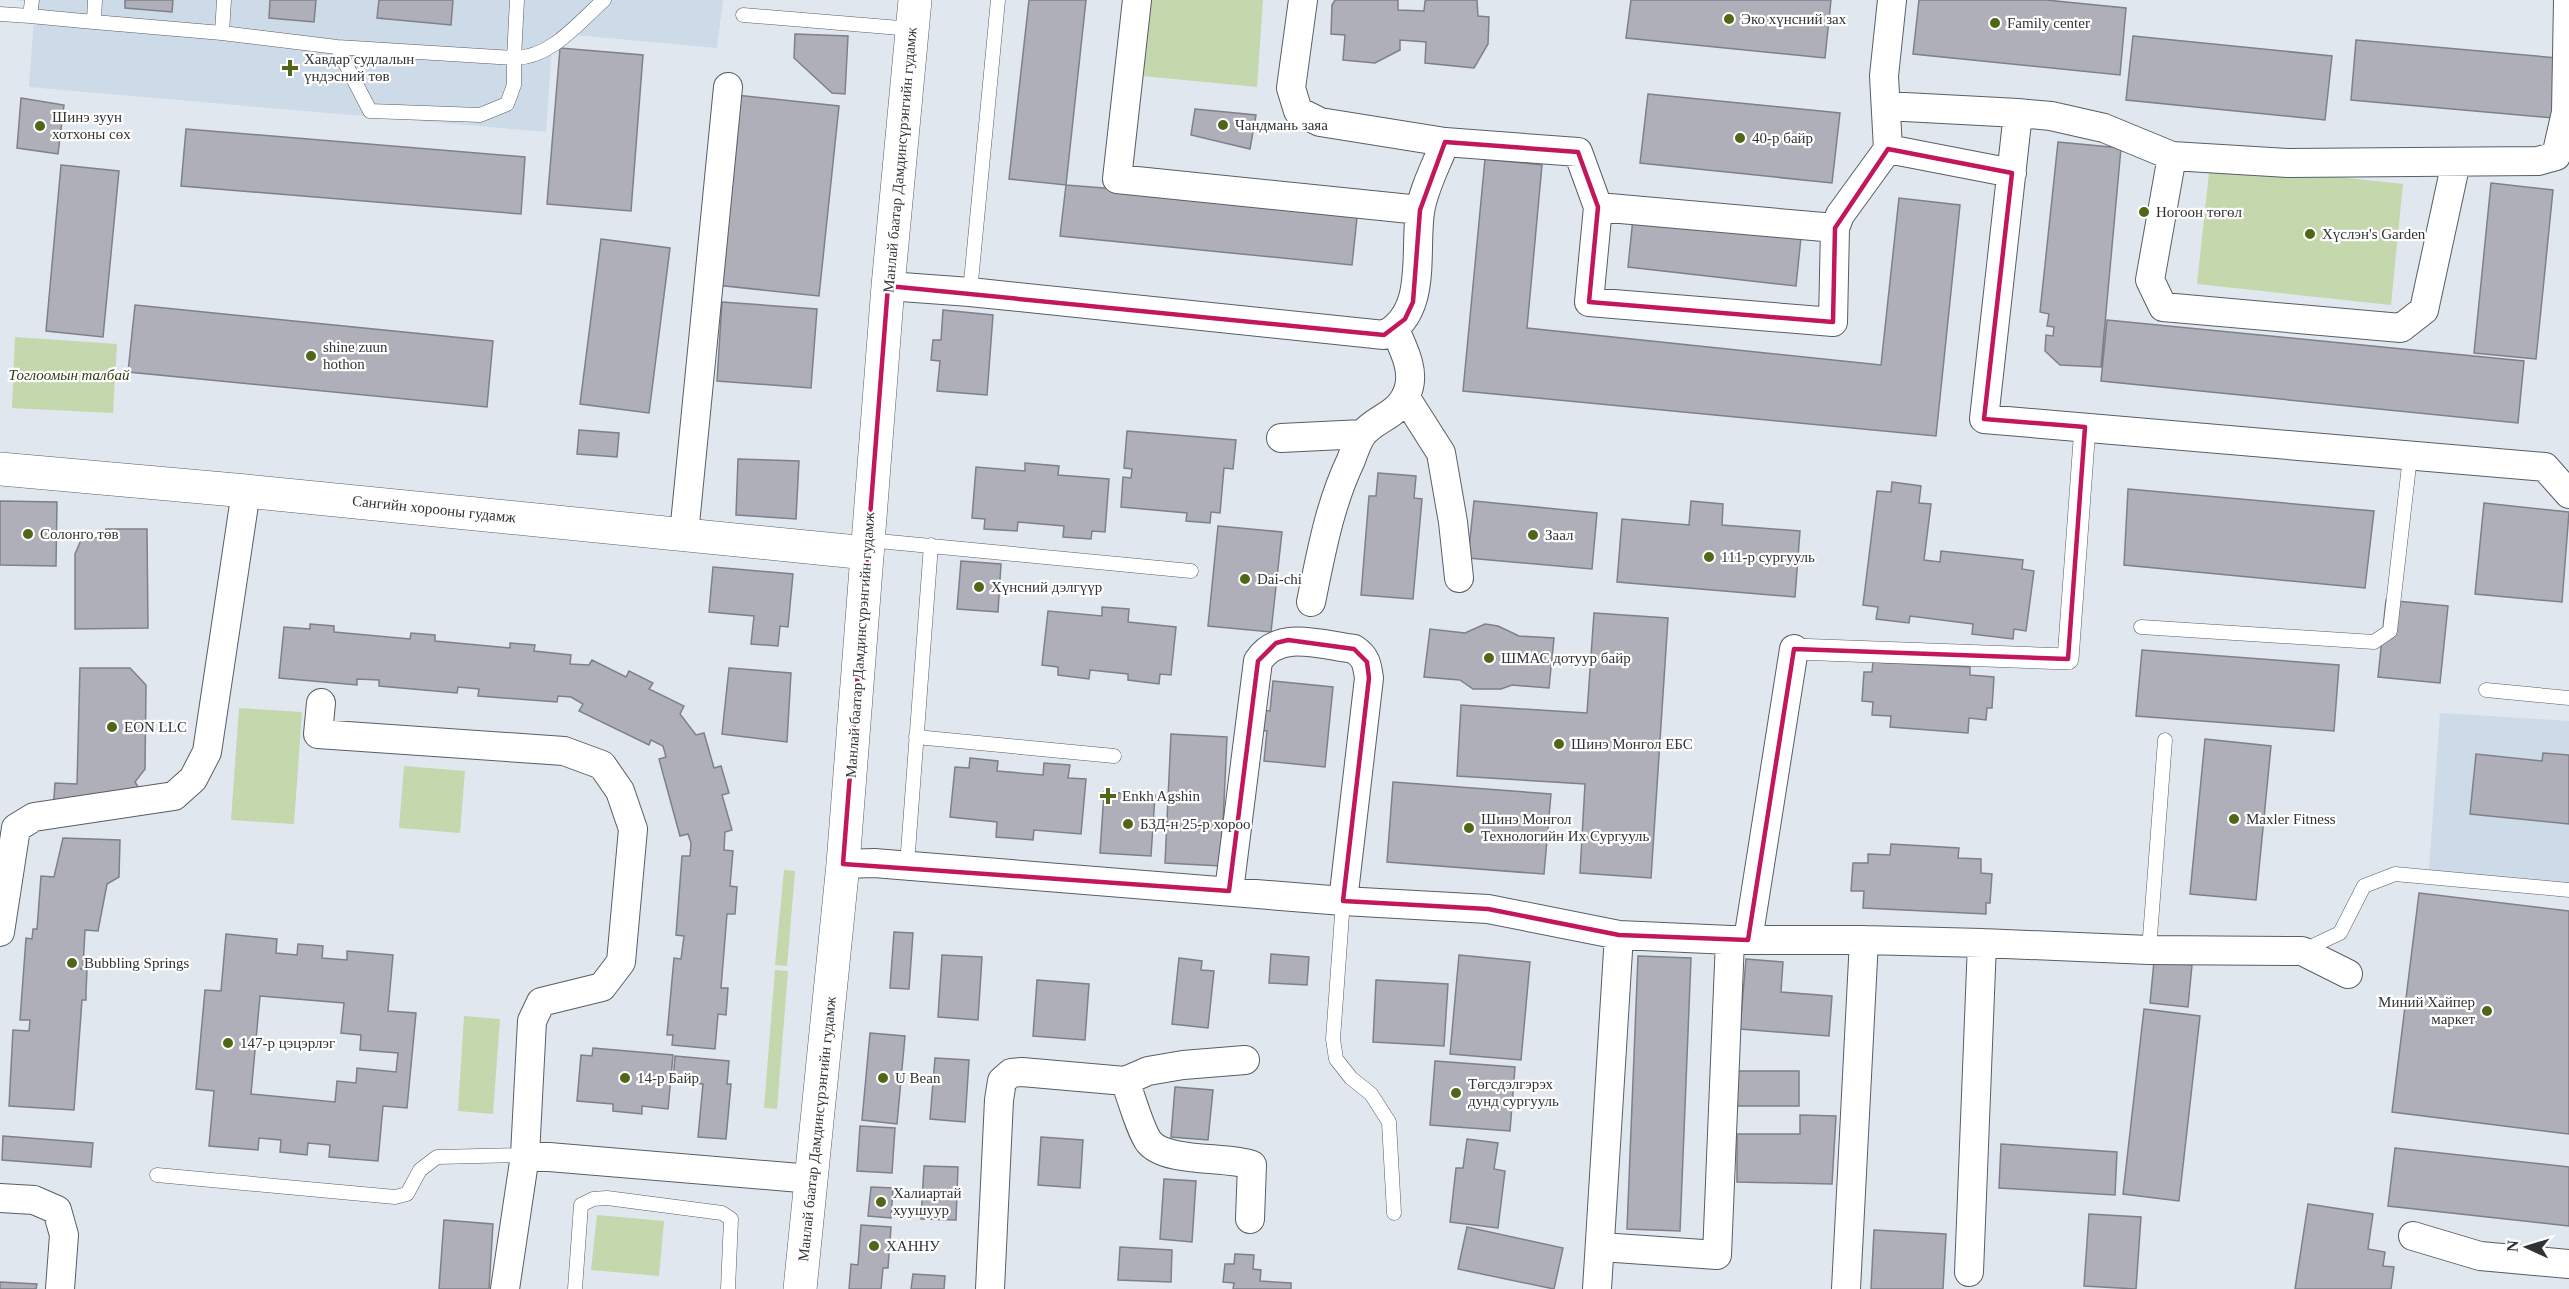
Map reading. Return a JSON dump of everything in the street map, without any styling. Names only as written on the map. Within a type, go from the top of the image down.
[{"type":"main road","name":"Манлай баатар Дамдинсүрэнгийн гудамж","points":[[800,1289],[843,864],[888,286],[913,15]]},
{"type":"main road","name":"Сангийн хорооны гудамж","points":[[0,469],[684,534],[868,546]]},
{"type":"street","points":[[1137,0],[1117,178],[1420,210]]},
{"type":"street","points":[[1303,0],[1291,88],[1298,111],[1320,122],[1445,142],[1578,152],[1598,207],[1589,302],[1833,322],[1835,228],[1840,215],[1888,148],[1884,76],[1892,0]]},
{"type":"street","points":[[1886,106],[2051,116],[2104,128],[2172,156],[2288,163],[2538,161],[2556,156],[2566,112],[2568,0]]},
{"type":"street","points":[[684,534],[728,87]]},
{"type":"street","points":[[2019,113],[1984,419],[2545,467],[2569,494]]},
{"type":"street","points":[[888,286],[970,292],[1384,335],[1395,329],[1405,319],[1413,302],[1420,210],[1445,142]]},
{"type":"street","points":[[1888,148],[2012,173]]},
{"type":"street","points":[[2172,156],[2150,280],[2163,307],[2401,328],[2424,310],[2456,162]]},
{"type":"street","points":[[1598,207],[1835,228]]},
{"type":"street","points":[[1311,602],[1326,527],[1341,480],[1363,434],[1387,417],[1406,398],[1410,383],[1410,366],[1395,329]]},
{"type":"street","points":[[1406,398],[1441,453],[1453,522],[1459,578]]},
{"type":"street","points":[[1601,1247],[1717,1256],[1739,940],[1794,649],[2068,659],[2085,428]]},
{"type":"street","points":[[1281,438],[1363,434]]},
{"type":"street","points":[[0,932],[16,828],[34,817],[174,796],[194,779],[207,752],[246,491]]},
{"type":"street","points":[[1229,891],[1258,661],[1264,652],[1276,643],[1288,640],[1354,649],[1362,654],[1366,663],[1369,678],[1343,901]]},
{"type":"street","points":[[321,703],[318,734],[564,751],[602,765],[620,791],[633,829],[621,962],[602,987],[541,1002],[532,1021],[525,1155],[505,1289]]},
{"type":"street","points":[[843,864],[874,863],[1343,901],[1488,909],[1619,935],[1739,940],[1982,943],[2149,950],[2302,951],[2348,974]]},
{"type":"street","points":[[1597,1289],[1619,935]]},
{"type":"street","points":[[1846,1289],[1864,940]]},
{"type":"street","points":[[1969,1272],[1982,943]]},
{"type":"street","points":[[990,1289],[999,1100],[1002,1081],[1011,1074],[1022,1072],[1125,1081],[1148,1071],[1183,1065],[1245,1060]]},
{"type":"street","points":[[1125,1081],[1150,1142],[1157,1147],[1165,1152],[1239,1160],[1252,1165],[1250,1219]]},
{"type":"street","points":[[525,1155],[812,1179]]},
{"type":"street","points":[[0,1198],[34,1200],[57,1210],[64,1235],[60,1289]]},
{"type":"street","points":[[2413,1236],[2480,1256],[2569,1264]]},
{"type":"lane","points":[[30,16],[32,0]]},
{"type":"lane","points":[[94,22],[95,0]]},
{"type":"lane","points":[[222,33],[224,0]]},
{"type":"lane","points":[[336,47],[370,111],[480,115],[507,104],[514,85],[517,0]]},
{"type":"lane","points":[[0,14],[222,33],[336,47],[524,58],[547,51],[590,6],[604,0]]},
{"type":"lane","points":[[970,292],[998,0]]},
{"type":"lane","points":[[742,15],[890,29],[913,15]]},
{"type":"lane","points":[[2141,627],[2374,642],[2390,631],[2410,457]]},
{"type":"lane","points":[[907,866],[931,545]]},
{"type":"lane","points":[[868,546],[931,545],[1191,571]]},
{"type":"lane","points":[[2486,690],[2569,698]]},
{"type":"lane","points":[[916,736],[1114,756]]},
{"type":"lane","points":[[2149,950],[2165,740]]},
{"type":"lane","points":[[2302,951],[2340,933],[2364,886],[2395,874],[2569,890]]},
{"type":"lane","points":[[1343,901],[1333,1039],[1336,1059],[1351,1078],[1371,1094],[1389,1122],[1394,1213]]},
{"type":"lane","points":[[157,1174],[395,1197],[407,1194],[420,1170],[437,1157],[525,1155]]},
{"type":"lane","points":[[575,1289],[581,1205],[593,1199],[607,1198],[722,1213],[731,1220],[728,1289]]},
{"type":"highlighted area","points":[[1445,142],[1578,152],[1598,207],[1589,302],[1833,322],[1835,228],[1888,149],[2012,173],[1984,419],[2085,427],[2068,659],[1794,649],[1748,940],[1619,935],[1488,909],[1343,901],[1369,678],[1367,662],[1354,649],[1288,640],[1276,643],[1258,661],[1229,891],[843,864],[888,286],[1384,335],[1405,319],[1413,302],[1420,210]]},
{"type":"shaded area","name":"Хавдар судлалын үндэсний төв","points":[[15,0],[723,0],[717,48],[553,33],[546,132],[29,87],[35,3]]},
{"type":"shaded area","points":[[2440,713],[2569,721],[2569,883],[2429,870]]},
{"type":"green space","points":[[1148,0],[1263,0],[1257,87],[1142,76]]},
{"type":"green space","points":[[2210,163],[2403,184],[2391,305],[2197,284]]},
{"type":"green space","name":"Тоглоомын талбай","points":[[15,337],[117,344],[113,413],[12,408]]},
{"type":"green space","points":[[239,708],[302,712],[294,824],[231,820]]},
{"type":"green space","points":[[404,766],[465,771],[460,833],[399,828]]},
{"type":"green space","points":[[784,870],[795,871],[787,966],[775,965]]},
{"type":"green space","points":[[775,970],[788,971],[777,1109],[764,1108]]},
{"type":"green space","points":[[464,1016],[500,1019],[493,1114],[458,1111]]},
{"type":"green space","points":[[597,1215],[664,1221],[659,1276],[591,1270]]},
{"type":"building","points":[[125,0],[173,0],[172,12],[125,8]]},
{"type":"building","points":[[270,0],[316,0],[314,22],[269,18]]},
{"type":"building","points":[[379,0],[453,0],[451,25],[377,18]]},
{"type":"building","points":[[1029,0],[1086,0],[1066,185],[1009,179]]},
{"type":"building","points":[[1335,0],[1398,0],[1398,10],[1424,11],[1425,1],[1428,0],[1477,0],[1478,16],[1489,17],[1488,44],[1474,68],[1425,63],[1426,42],[1400,40],[1400,50],[1375,63],[1343,60],[1345,35],[1331,34],[1332,5]]},
{"type":"building","name":"Эко хүнсний зах","points":[[1631,0],[1831,0],[1825,58],[1626,38]]},
{"type":"building","points":[[1919,0],[2046,0],[2126,8],[2120,75],[1913,54]]},
{"type":"building","points":[[795,34],[848,36],[845,94],[832,93],[794,58]]},
{"type":"building","points":[[2133,36],[2332,56],[2325,120],[2126,100]]},
{"type":"building","points":[[2356,40],[2558,58],[2553,118],[2351,100]]},
{"type":"building","points":[[560,48],[643,55],[631,211],[547,204]]},
{"type":"building","name":"40-р байр","points":[[1648,94],[1840,113],[1832,183],[1640,163]]},
{"type":"building","points":[[736,95],[839,106],[819,296],[716,285]]},
{"type":"building","name":"Шинэ зуун хотхоны сөх","points":[[21,98],[64,105],[58,154],[17,148]]},
{"type":"building","name":"Чандмань заяа","points":[[1195,109],[1256,115],[1250,149],[1191,135]]},
{"type":"building","points":[[186,129],[525,157],[521,214],[181,186]]},
{"type":"building","points":[[2058,142],[2121,148],[2101,367],[2060,365],[2045,351],[2046,335],[2053,336],[2054,327],[2047,326],[2049,314],[2040,312]]},
{"type":"building","points":[[1485,159],[1542,165],[1527,328],[1881,365],[1899,198],[1960,205],[1936,436],[1463,391]]},
{"type":"building","points":[[61,165],[119,171],[103,337],[46,331]]},
{"type":"building","points":[[2491,183],[2553,190],[2536,359],[2474,353]]},
{"type":"building","points":[[1066,185],[1358,208],[1352,265],[1060,236]]},
{"type":"building","points":[[1633,218],[1801,237],[1796,286],[1628,267]]},
{"type":"building","points":[[601,239],[670,248],[649,413],[580,404]]},
{"type":"building","points":[[722,302],[817,309],[811,388],[717,381]]},
{"type":"building","name":"shine zuun hothon","points":[[135,305],[493,341],[487,407],[128,372]]},
{"type":"building","points":[[943,310],[993,315],[987,395],[937,391],[940,361],[931,360],[933,340],[941,340]]},
{"type":"building","points":[[2107,320],[2524,361],[2518,423],[2101,381]]},
{"type":"building","points":[[579,430],[619,433],[617,457],[577,454]]},
{"type":"building","points":[[1127,431],[1236,440],[1233,469],[1224,468],[1220,513],[1211,512],[1210,523],[1186,521],[1187,513],[1121,507],[1123,477],[1131,478],[1132,469],[1124,468]]},
{"type":"building","points":[[738,459],[799,461],[796,519],[736,515]]},
{"type":"building","points":[[1025,463],[1059,466],[1058,475],[1109,479],[1105,532],[1092,531],[1091,539],[1063,537],[1064,526],[1018,522],[1017,531],[984,529],[985,519],[972,518],[976,467],[1025,471]]},
{"type":"building","points":[[1378,473],[1416,476],[1414,498],[1422,499],[1413,599],[1361,595],[1369,496],[1376,496]]},
{"type":"building","points":[[1892,482],[1921,486],[1919,503],[1931,504],[1924,560],[1940,562],[1941,551],[2023,560],[2022,569],[2034,571],[2026,631],[2014,629],[2013,639],[1972,634],[1973,624],[1910,616],[1909,623],[1876,619],[1878,607],[1863,605],[1877,491],[1891,492]]},
{"type":"building","points":[[2128,489],[2374,511],[2365,588],[2124,565]]},
{"type":"building","name":"Солонго төв","points":[[0,501],[57,502],[56,566],[0,565]]},
{"type":"building","name":"Заал","points":[[1474,501],[1597,513],[1592,569],[1468,558]]},
{"type":"building","name":"111-р сургууль","points":[[1691,501],[1723,504],[1722,525],[1800,531],[1795,597],[1617,582],[1622,519],[1689,525]]},
{"type":"building","points":[[2484,503],[2569,512],[2562,602],[2475,594]]},
{"type":"building","name":"Dai-chi","points":[[1218,526],[1282,532],[1271,632],[1208,626]]},
{"type":"building","points":[[106,529],[147,529],[148,628],[75,629],[75,554],[82,538],[106,538]]},
{"type":"building","name":"Хүнсний дэлгүүр","points":[[961,561],[1001,564],[998,612],[957,609]]},
{"type":"building","points":[[713,567],[793,574],[788,627],[780,626],[778,646],[751,644],[754,616],[709,612]]},
{"type":"building","points":[[2386,600],[2448,606],[2440,683],[2378,677]]},
{"type":"building","points":[[1102,607],[1129,609],[1128,622],[1176,627],[1171,675],[1160,674],[1159,684],[1128,680],[1128,674],[1090,670],[1089,679],[1058,675],[1058,667],[1042,665],[1048,611],[1102,616]]},
{"type":"building","name":"Шинэ Монгол ЕБС","points":[[1594,613],[1668,618],[1651,878],[1580,873],[1585,784],[1457,776],[1461,705],[1587,713]]},
{"type":"building","points":[[310,624],[334,626],[334,632],[410,639],[411,633],[435,635],[435,641],[510,648],[510,643],[535,645],[534,651],[571,655],[570,664],[589,665],[592,660],[626,677],[629,671],[653,683],[649,689],[684,706],[680,714],[696,735],[704,733],[714,768],[721,766],[729,793],[722,795],[732,830],[725,832],[724,850],[733,851],[730,886],[737,887],[735,914],[727,914],[721,988],[728,988],[726,1015],[718,1014],[715,1049],[672,1045],[673,1035],[667,1035],[674,958],[681,959],[684,936],[676,935],[682,856],[690,856],[691,843],[688,834],[680,836],[659,759],[666,757],[663,746],[651,740],[649,745],[579,711],[583,704],[571,697],[558,696],[557,702],[478,696],[479,689],[458,687],[457,693],[379,686],[379,680],[357,679],[357,685],[279,678],[284,627],[310,629]]},
{"type":"building","name":"ШМАС дотуур байр","points":[[1485,624],[1498,626],[1519,636],[1554,638],[1549,688],[1512,685],[1501,689],[1473,689],[1460,680],[1424,677],[1430,629],[1465,633]]},
{"type":"building","points":[[2142,650],[2339,665],[2334,731],[2136,716]]},
{"type":"building","points":[[1873,662],[1970,667],[1970,675],[1994,677],[1992,708],[1987,708],[1986,720],[1969,718],[1968,733],[1890,727],[1891,716],[1872,715],[1873,702],[1862,701],[1864,672],[1872,672]]},
{"type":"building","name":"EON LLC","points":[[80,668],[130,668],[146,685],[145,769],[135,782],[142,793],[53,811],[55,783],[77,784]]},
{"type":"building","points":[[729,668],[791,673],[787,742],[722,734]]},
{"type":"building","points":[[1273,681],[1333,687],[1325,767],[1264,761],[1267,731],[1258,730],[1260,710],[1270,711]]},
{"type":"building","points":[[1171,734],[1227,737],[1221,866],[1165,863]]},
{"type":"building","points":[[2205,739],[2271,746],[2256,900],[2190,894]]},
{"type":"building","points":[[2543,753],[2569,755],[2569,824],[2470,814],[2476,754],[2542,761]]},
{"type":"building","points":[[970,758],[998,761],[997,771],[1043,775],[1044,763],[1070,765],[1068,778],[1086,779],[1081,834],[1034,830],[1033,840],[996,837],[997,822],[950,817],[955,767],[969,768]]},
{"type":"building","name":"Шинэ Монгол Технологийн Их Сургууль","points":[[1393,782],[1551,794],[1544,874],[1387,862]]},
{"type":"building","name":"БЗД-н 25-р хороо","points":[[1104,792],[1155,795],[1151,856],[1100,853]]},
{"type":"building","points":[[63,838],[120,840],[119,877],[107,884],[98,931],[85,930],[83,968],[80,969],[87,970],[86,1000],[82,1000],[74,1110],[9,1106],[13,1030],[29,1031],[30,1020],[20,1020],[26,938],[32,939],[33,929],[37,929],[41,876],[54,877]]},
{"type":"building","points":[[1891,844],[1959,848],[1958,858],[1981,859],[1981,873],[1992,874],[1990,903],[1986,903],[1986,914],[1863,908],[1864,891],[1851,891],[1853,863],[1868,863],[1868,854],[1890,855]]},
{"type":"building","name":"Миний Хайпер маркет","points":[[2419,893],[2569,911],[2569,1134],[2392,1112]]},
{"type":"building","points":[[894,932],[913,933],[909,989],[890,988]]},
{"type":"building","name":"147-р цэцэрлэг","points":[[226,934],[277,939],[276,953],[297,955],[298,944],[323,946],[322,958],[347,960],[347,951],[393,955],[388,1011],[416,1013],[407,1108],[383,1106],[378,1161],[329,1157],[330,1145],[308,1143],[307,1155],[280,1152],[281,1140],[259,1138],[258,1150],[209,1146],[214,1091],[196,1089],[205,990],[221,991]],"holes":[[[260,996],[344,1003],[341,1033],[361,1035],[360,1050],[398,1053],[396,1072],[357,1068],[356,1083],[337,1081],[335,1102],[251,1094]]]},
{"type":"building","points":[[1271,954],[1309,957],[1307,985],[1269,983]]},
{"type":"building","points":[[942,955],[982,957],[978,1020],[938,1017]]},
{"type":"building","points":[[1459,955],[1530,962],[1521,1060],[1450,1054]]},
{"type":"building","points":[[1638,956],[1691,958],[1680,1231],[1627,1229]]},
{"type":"building","points":[[1179,958],[1202,961],[1201,970],[1214,971],[1208,1028],[1172,1024]]},
{"type":"building","points":[[1746,959],[1783,962],[1781,992],[1832,996],[1829,1036],[1740,1029]]},
{"type":"building","points":[[2154,961],[2192,965],[2188,1007],[2150,1003]]},
{"type":"building","points":[[1037,980],[1089,984],[1085,1040],[1033,1036]]},
{"type":"building","points":[[1376,980],[1448,984],[1444,1046],[1373,1042]]},
{"type":"building","points":[[2144,1009],[2200,1016],[2179,1201],[2123,1194]]},
{"type":"building","name":"U Bean","points":[[870,1033],[905,1036],[897,1124],[862,1120]]},
{"type":"building","name":"14-р Байр","points":[[593,1048],[673,1055],[668,1109],[642,1106],[642,1114],[613,1111],[613,1104],[577,1101],[581,1055],[592,1056]]},
{"type":"building","points":[[675,1056],[729,1061],[727,1084],[731,1084],[726,1139],[698,1137],[703,1084],[673,1081]]},
{"type":"building","points":[[935,1058],[969,1060],[965,1122],[930,1119]]},
{"type":"building","points":[[1435,1061],[1515,1067],[1510,1131],[1430,1125]]},
{"type":"building","points":[[1737,1071],[1799,1071],[1799,1106],[1737,1106]]},
{"type":"building","points":[[1175,1087],[1213,1090],[1208,1140],[1171,1137]]},
{"type":"building","points":[[1800,1115],[1836,1116],[1832,1184],[1737,1182],[1737,1134],[1800,1134]]},
{"type":"building","points":[[860,1126],[895,1128],[892,1173],[857,1171]]},
{"type":"building","points":[[3,1136],[93,1143],[91,1167],[2,1160]]},
{"type":"building","points":[[1041,1137],[1083,1140],[1080,1188],[1038,1185]]},
{"type":"building","points":[[1467,1139],[1498,1143],[1494,1169],[1505,1171],[1498,1228],[1450,1222],[1456,1168],[1463,1168]]},
{"type":"building","points":[[2001,1144],[2117,1152],[2115,1195],[1999,1188]]},
{"type":"building","points":[[2395,1148],[2569,1167],[2569,1226],[2388,1206]]},
{"type":"building","points":[[924,1166],[958,1167],[956,1220],[921,1219]]},
{"type":"building","points":[[1164,1179],[1196,1181],[1192,1242],[1160,1239]]},
{"type":"building","name":"Халиартай хуушуур","points":[[871,1187],[893,1188],[891,1218],[868,1216]]},
{"type":"building","points":[[2308,1204],[2373,1214],[2368,1249],[2385,1252],[2383,1266],[2394,1267],[2391,1289],[2295,1289]]},
{"type":"building","points":[[2089,1214],[2141,1217],[2136,1289],[2084,1286]]},
{"type":"building","points":[[444,1220],[493,1224],[489,1289],[439,1289]]},
{"type":"building","name":"ХАННУ","points":[[861,1225],[891,1227],[888,1268],[883,1268],[881,1289],[849,1289],[851,1264],[858,1265]]},
{"type":"building","points":[[1467,1227],[1563,1248],[1554,1289],[1458,1269]]},
{"type":"building","points":[[1874,1230],[1946,1234],[1943,1289],[1871,1289]]},
{"type":"building","points":[[1120,1247],[1172,1250],[1171,1282],[1118,1280]]},
{"type":"building","points":[[1235,1254],[1254,1255],[1253,1269],[1261,1270],[1260,1281],[1291,1283],[1291,1289],[1233,1289],[1234,1283],[1223,1282],[1225,1264],[1234,1264]]},
{"type":"building","points":[[913,1274],[945,1276],[944,1289],[911,1289]]},
{"type":"building","points":[[0,1282],[37,1284],[36,1289],[0,1289]]},
{"type":"place","name":"Эко хүнсний зах","points":[[1729,19]]},
{"type":"place","name":"Family center","points":[[1995,23]]},
{"type":"place","name":"Хавдар судлалын үндэсний төв","points":[[290,68]]},
{"type":"place","name":"Чандмань заяа","points":[[1223,125]]},
{"type":"place","name":"Шинэ зуун хотхоны сөх","points":[[40,126]]},
{"type":"place","name":"40-р байр","points":[[1740,138]]},
{"type":"place","name":"Ногоон төгөл","points":[[2144,212]]},
{"type":"place","name":"Хүслэн's Garden","points":[[2310,234]]},
{"type":"place","name":"shine zuun hothon","points":[[311,356]]},
{"type":"place","name":"Солонго төв","points":[[28,534]]},
{"type":"place","name":"Заал","points":[[1533,535]]},
{"type":"place","name":"111-р сургууль","points":[[1709,557]]},
{"type":"place","name":"Dai-chi","points":[[1245,579]]},
{"type":"place","name":"Хүнсний дэлгүүр","points":[[979,587]]},
{"type":"place","name":"ШМАС дотуур байр","points":[[1489,658]]},
{"type":"place","name":"EON LLC","points":[[112,727]]},
{"type":"place","name":"Шинэ Монгол ЕБС","points":[[1559,744]]},
{"type":"place","name":"Enkh Agshin","points":[[1108,796]]},
{"type":"place","name":"Maxler Fitness","points":[[2234,819]]},
{"type":"place","name":"БЗД-н 25-р хороо","points":[[1128,824]]},
{"type":"place","name":"Шинэ Монгол Технологийн Их Сургууль","points":[[1469,828]]},
{"type":"place","name":"Bubbling Springs","points":[[72,963]]},
{"type":"place","name":"Миний Хайпер маркет","points":[[2487,1011]]},
{"type":"place","name":"147-р цэцэрлэг","points":[[228,1043]]},
{"type":"place","name":"14-р Байр","points":[[625,1078]]},
{"type":"place","name":"U Bean","points":[[883,1078]]},
{"type":"place","name":"Төгсдэлгэрэх дунд сургууль","points":[[1456,1093]]},
{"type":"place","name":"Халиартай хуушуур","points":[[881,1202]]},
{"type":"place","name":"ХАННУ","points":[[874,1246]]}]
